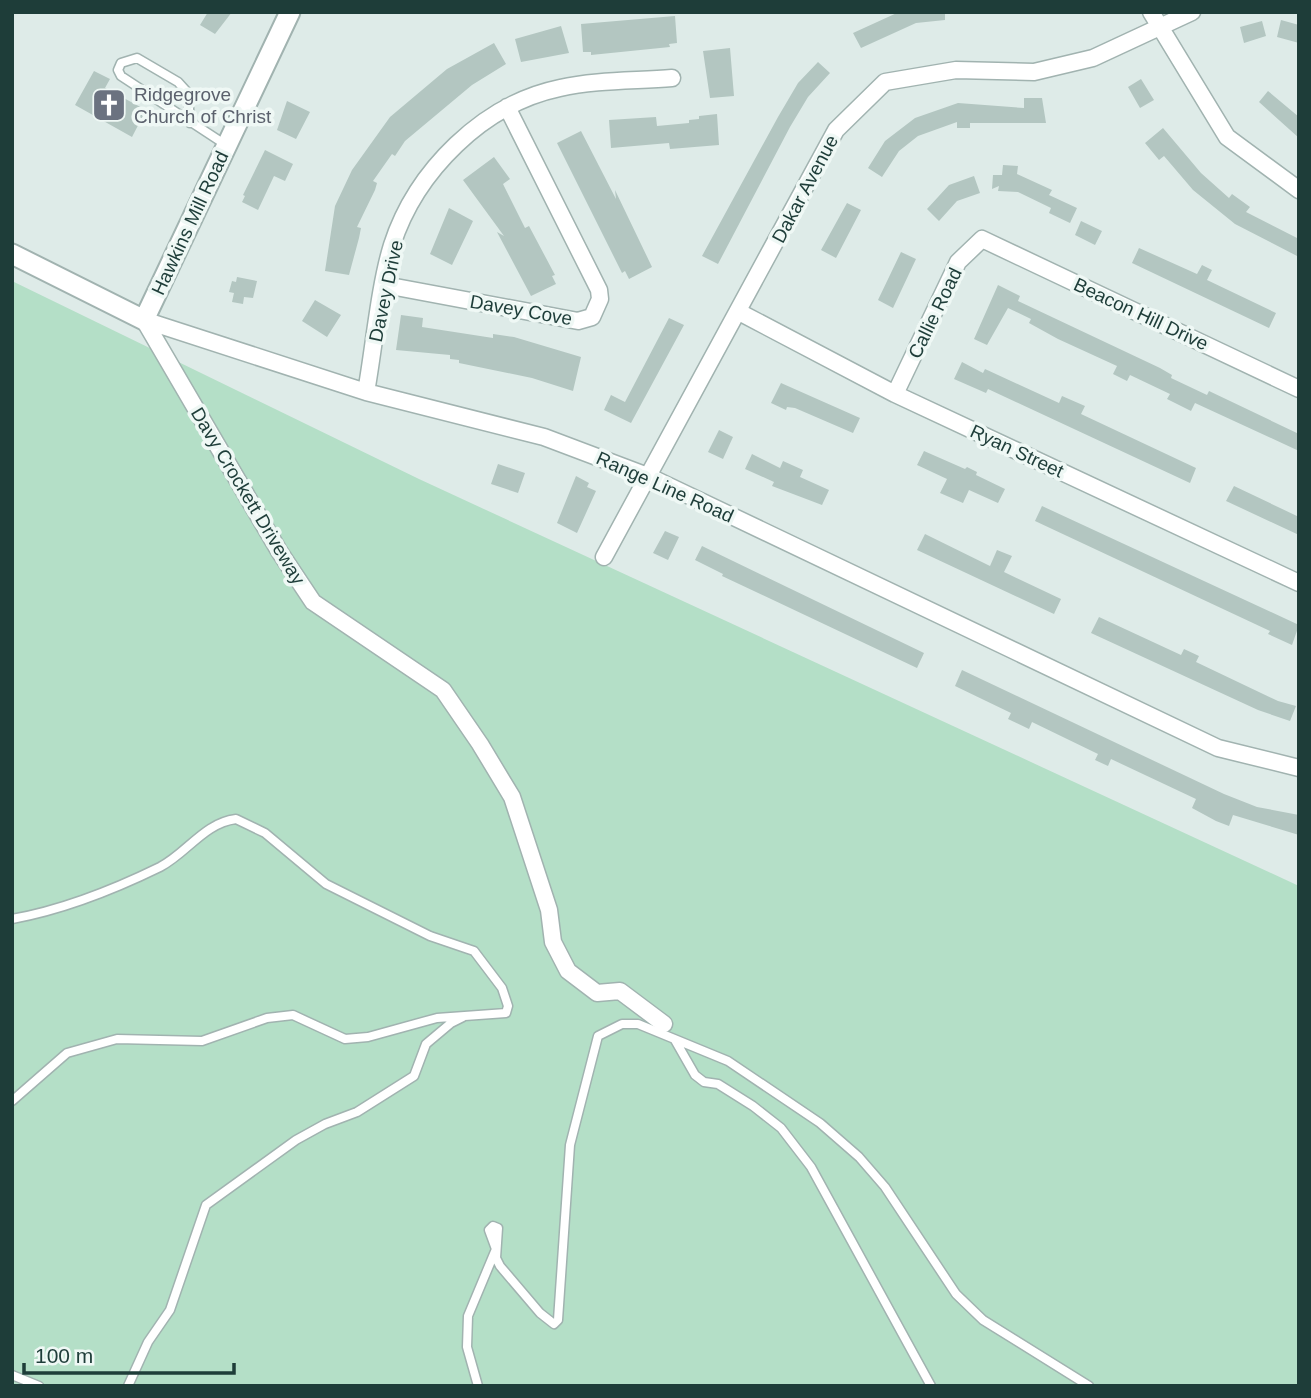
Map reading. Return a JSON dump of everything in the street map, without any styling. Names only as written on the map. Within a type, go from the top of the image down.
[{"type":"street","name":"Hawkins Mill Road","points":[[144,320],[290,12]]},
{"type":"street","points":[[1150,12],[1227,137],[1299,190]]},
{"type":"street","name":"Dakar Avenue","points":[[604,557],[650,477],[836,130],[886,82],[956,70],[1034,72],[1093,58],[1192,12]]},
{"type":"street","name":"Davey Drive","points":[[366,392],[392,246],[427,176],[458,142],[507,107],[560,88],[672,78]]},
{"type":"street","name":"Davey Cove","points":[[385,285],[578,321],[592,317],[600,299],[599,290],[507,107]]},
{"type":"street","name":"Beacon Hill Drive","points":[[982,239],[1299,389]]},
{"type":"street","name":"Callie Road","points":[[895,394],[958,262],[982,239]]},
{"type":"street","name":"Range Line Road","points":[[12,254],[144,320],[366,392],[544,437],[650,477],[1219,748],[1299,768]]},
{"type":"street","name":"Ryan Street","points":[[739,312],[895,394],[1299,583]]},
{"type":"street","name":"Davy Crockett Driveway","points":[[144,320],[279,551],[313,602],[443,690],[480,744],[512,797],[549,910],[552,942],[568,971],[597,993],[620,991],[664,1024]]},
{"type":"lane","points":[[190,123],[188,93],[178,82],[137,58],[121,62],[118,70],[121,76],[190,123],[226,145]]},
{"type":"lane","points":[[12,919],[44,912],[159,867],[179,856],[212,827],[236,819],[265,832],[326,884],[430,936],[474,951],[502,988],[508,1006],[506,1013],[494,1016],[472,1013],[438,1018],[368,1037],[345,1039],[313,1021],[293,1015],[267,1018],[202,1041],[117,1039],[68,1053],[12,1101]]},
{"type":"lane","points":[[128,1386],[148,1342],[170,1310],[206,1205],[296,1140],[325,1124],[357,1112],[414,1076],[426,1044],[434,1035],[450,1023],[472,1013]]},
{"type":"lane","points":[[478,1386],[466,1334],[472,1299],[496,1249],[488,1236],[492,1226],[498,1228],[496,1258],[500,1266],[549,1322],[554,1324],[558,1320],[570,1145],[597,1036],[622,1024],[638,1024],[728,1061],[820,1123],[859,1157],[886,1186],[956,1294],[974,1311],[1089,1386]]},
{"type":"lane","points":[[675,1040],[695,1075],[709,1084],[718,1084],[781,1128],[811,1167],[932,1386]]},
{"type":"lane","points":[[12,1375],[39,1386]]},
{"type":"green space","points":[[12,281],[419,479],[1299,886],[1299,1386],[12,1386]]},
{"type":"building","points":[[208,12],[232,12],[215,34],[200,25]]},
{"type":"building","points":[[899,12],[945,12],[945,20],[916,23],[861,48],[853,33]]},
{"type":"building","points":[[675,16],[677,43],[669,44],[670,47],[591,55],[591,52],[583,52],[581,24]]},
{"type":"building","points":[[1281,20],[1299,25],[1299,43],[1277,37]]},
{"type":"building","points":[[1262,21],[1266,36],[1244,43],[1240,27]]},
{"type":"building","points":[[561,26],[569,53],[521,62],[515,39]]},
{"type":"building","points":[[494,43],[506,64],[472,85],[405,141],[395,156],[392,154],[373,181],[377,183],[357,227],[361,228],[349,275],[325,271],[335,206],[352,170],[390,117],[447,69]]},
{"type":"building","points":[[730,48],[734,96],[710,98],[703,51]]},
{"type":"building","points":[[818,62],[830,73],[808,97],[790,127],[718,264],[702,256],[798,83]]},
{"type":"building","points":[[94,71],[110,79],[105,88],[146,110],[132,137],[75,105]]},
{"type":"building","points":[[1141,79],[1154,100],[1140,108],[1128,87]]},
{"type":"building","points":[[1268,91],[1299,117],[1299,138],[1259,102]]},
{"type":"building","points":[[1024,98],[1042,98],[1046,123],[970,123],[970,128],[957,128],[957,122],[918,136],[899,151],[882,177],[868,168],[885,141],[915,118],[958,103],[1024,108]]},
{"type":"building","points":[[287,101],[310,112],[296,139],[277,130]]},
{"type":"building","points":[[717,114],[719,145],[670,149],[669,143],[611,148],[609,120],[656,117],[657,126],[689,123],[689,120],[699,119],[699,116]]},
{"type":"building","points":[[1163,128],[1201,173],[1229,198],[1232,194],[1250,207],[1246,212],[1299,239],[1299,257],[1235,224],[1193,190],[1164,156],[1159,160],[1145,143]]},
{"type":"building","points":[[581,131],[616,199],[615,190],[652,267],[629,279],[625,271],[622,273],[557,143]]},
{"type":"building","points":[[265,150],[293,164],[285,181],[274,176],[258,210],[242,202]]},
{"type":"building","points":[[494,157],[510,179],[503,184],[525,228],[529,226],[555,275],[552,276],[556,284],[531,296],[497,232],[504,236],[463,180]]},
{"type":"building","points":[[1003,165],[1018,166],[1017,174],[1052,190],[1049,195],[1077,208],[1070,223],[1049,213],[1051,208],[1018,192],[998,191],[999,186],[992,189],[993,175],[1002,175]]},
{"type":"building","points":[[974,176],[980,193],[957,201],[939,221],[927,209],[949,185]]},
{"type":"building","points":[[847,203],[861,210],[836,258],[821,250]]},
{"type":"building","points":[[449,208],[473,221],[452,265],[430,254]]},
{"type":"building","points":[[1081,221],[1102,231],[1095,245],[1075,235]]},
{"type":"building","points":[[1139,248],[1197,274],[1202,265],[1212,270],[1207,280],[1276,313],[1269,328],[1132,263]]},
{"type":"building","points":[[901,252],[916,259],[893,308],[878,300]]},
{"type":"building","points":[[237,277],[257,281],[253,298],[244,297],[243,304],[232,302],[234,293],[229,292],[232,281],[236,282]]},
{"type":"building","points":[[998,285],[1020,296],[1018,301],[1160,368],[1172,375],[1171,378],[1207,395],[1209,391],[1299,434],[1299,451],[1195,403],[1191,411],[1167,399],[1170,394],[1130,375],[1127,381],[1113,374],[1117,366],[1058,339],[1029,323],[1031,319],[1008,308],[987,345],[974,339]]},
{"type":"building","points":[[315,300],[341,315],[327,337],[302,321]]},
{"type":"building","points":[[401,315],[423,318],[422,327],[493,338],[493,334],[514,337],[581,357],[573,391],[532,378],[459,363],[459,360],[450,359],[450,355],[396,350]]},
{"type":"building","points":[[669,318],[684,325],[631,423],[604,410],[611,395],[625,402]]},
{"type":"building","points":[[962,362],[983,373],[985,369],[1059,403],[1062,396],[1085,406],[1081,414],[1196,468],[1190,483],[988,389],[986,393],[954,379]]},
{"type":"building","points":[[781,383],[860,418],[853,433],[795,408],[787,407],[786,410],[771,403]]},
{"type":"building","points":[[719,430],[733,437],[723,459],[708,452]]},
{"type":"building","points":[[924,451],[965,469],[967,467],[977,472],[976,475],[1005,489],[998,503],[969,490],[963,503],[940,493],[947,479],[917,465]]},
{"type":"building","points":[[752,454],[780,468],[783,461],[803,470],[800,477],[829,490],[822,505],[772,486],[774,482],[745,469]]},
{"type":"building","points":[[498,464],[525,473],[518,493],[491,484]]},
{"type":"building","points":[[576,476],[589,483],[587,487],[596,491],[577,533],[557,523]]},
{"type":"building","points":[[1234,486],[1299,517],[1299,535],[1226,501]]},
{"type":"building","points":[[1042,506],[1299,625],[1292,645],[1268,634],[1270,631],[1035,521]]},
{"type":"building","points":[[665,531],[679,537],[668,560],[653,553]]},
{"type":"building","points":[[925,534],[990,566],[997,550],[1012,556],[1004,572],[1061,599],[1054,614],[917,550]]},
{"type":"building","points":[[702,546],[924,653],[917,668],[722,576],[723,574],[695,560]]},
{"type":"building","points":[[1099,617],[1181,655],[1184,649],[1199,656],[1196,662],[1278,701],[1296,706],[1290,721],[1258,710],[1091,633]]},
{"type":"building","points":[[962,670],[1224,794],[1257,807],[1299,815],[1299,835],[1233,815],[1229,826],[1216,821],[1192,808],[1196,799],[1111,759],[1108,766],[1095,760],[1098,754],[1032,722],[1029,729],[1008,719],[1011,713],[955,686]]},
{"type":"place","name":"Ridgegrove Church of Christ","points":[[109,105]]}]
